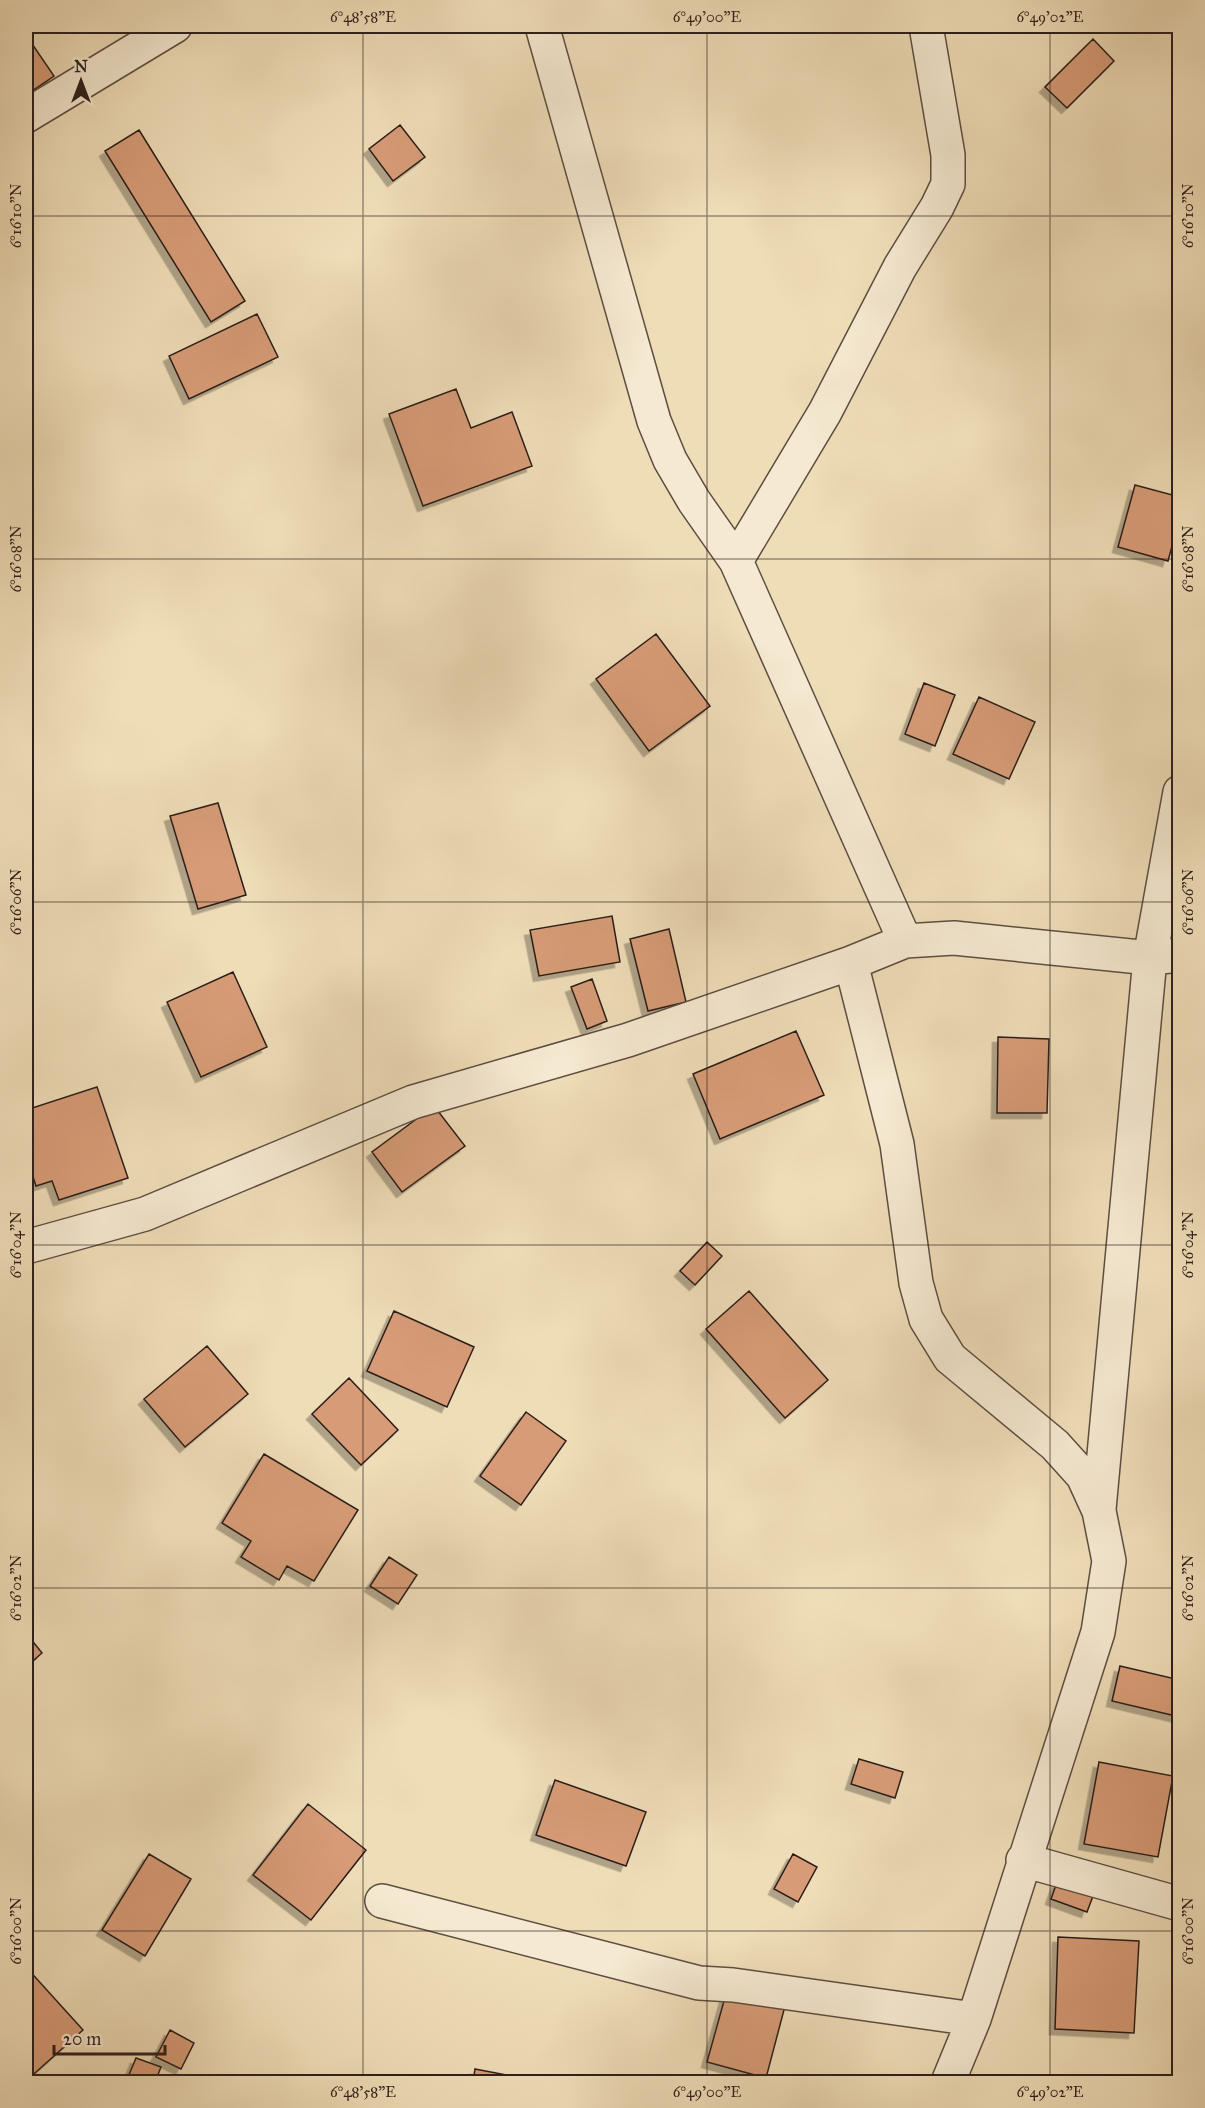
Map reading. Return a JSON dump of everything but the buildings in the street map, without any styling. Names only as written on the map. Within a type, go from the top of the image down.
[{"type":"street","points":[[26,116],[175,26]]},
{"type":"street","points":[[542,26],[654,421],[670,460],[694,501],[736,561],[905,941]]},
{"type":"street","points":[[736,561],[825,412],[900,267],[937,207],[948,184],[948,155],[926,26]]},
{"type":"street","points":[[1099,1511],[1165,957],[1179,792]]},
{"type":"street","points":[[26,1247],[145,1214],[413,1102],[628,1040],[851,963],[905,941],[954,938],[1165,957]]},
{"type":"street","points":[[851,963],[897,1144],[916,1283],[926,1319],[950,1358],[1062,1453],[1083,1476],[1099,1511],[1109,1561],[1098,1632],[1023,1860],[974,2019],[948,2082]]},
{"type":"street","points":[[1023,1860],[1179,1904]]},
{"type":"street","points":[[382,1901],[699,1983],[733,1985],[974,2019]]}]
